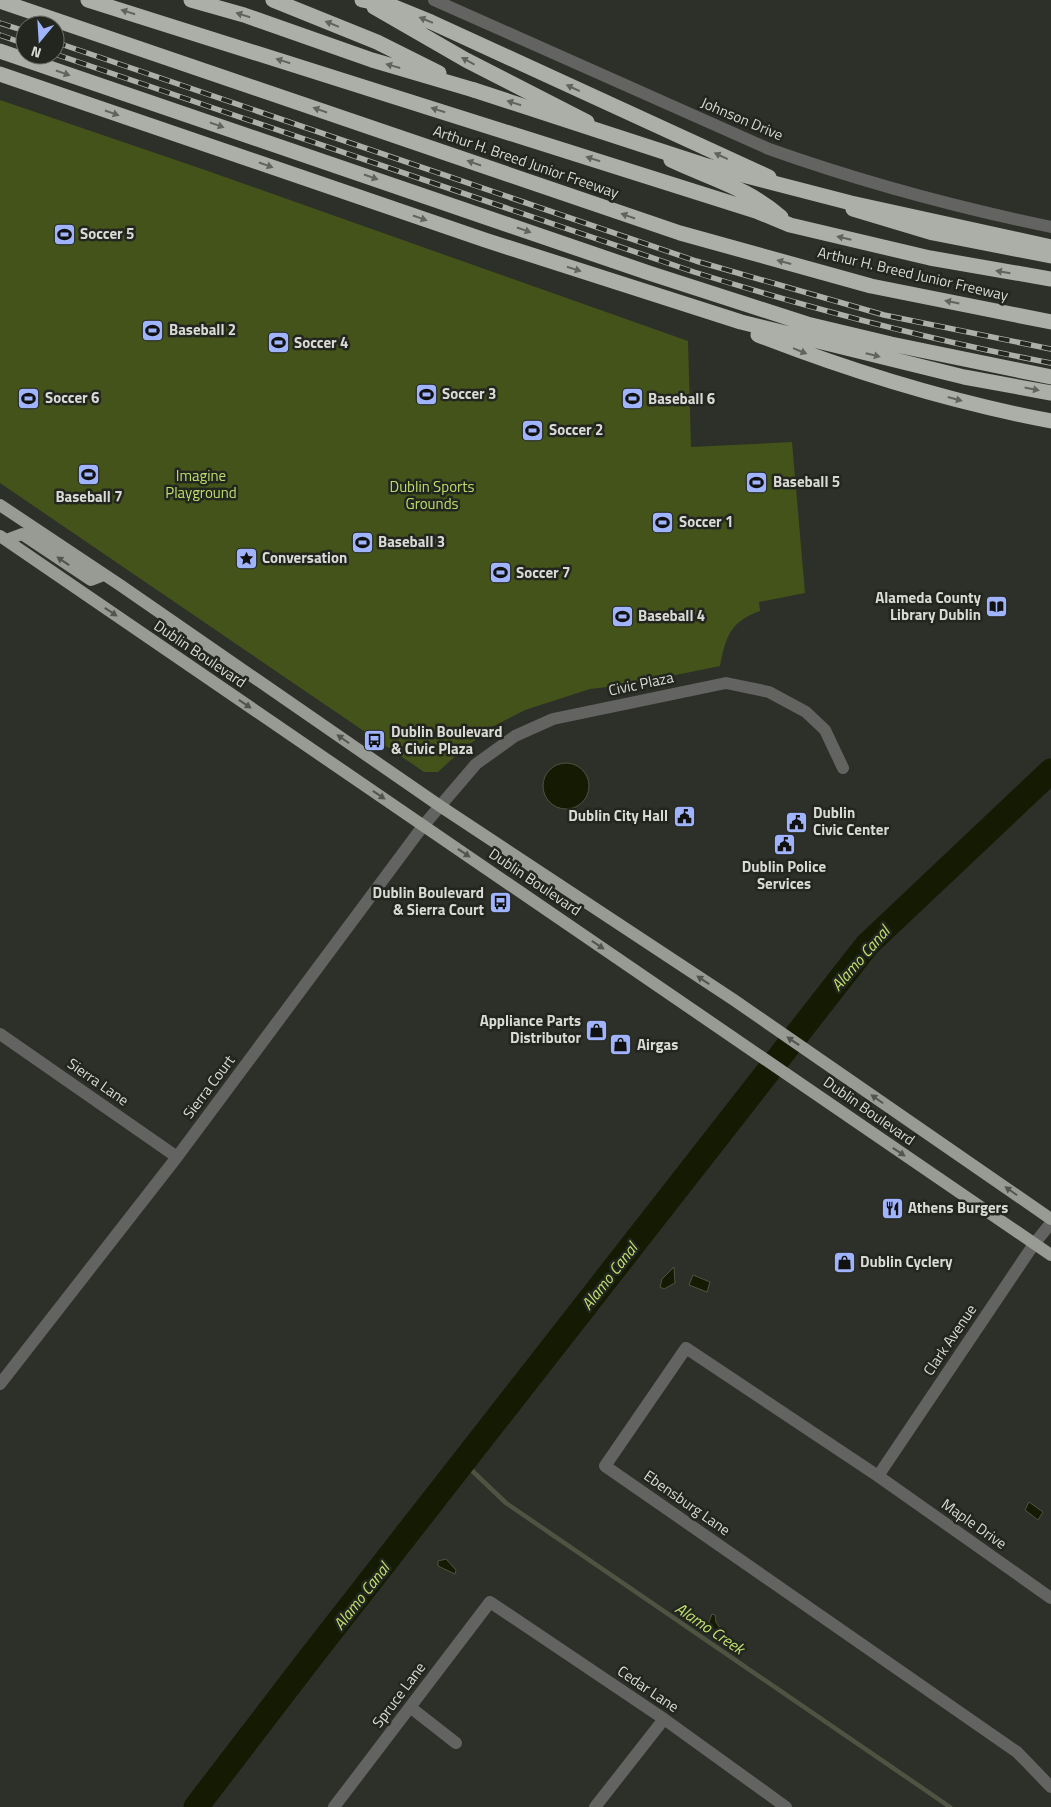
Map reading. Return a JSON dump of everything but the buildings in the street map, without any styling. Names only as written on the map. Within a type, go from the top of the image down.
[{"type":"highway","points":[[88,0],[760,207]]},
{"type":"highway","points":[[190,0],[244,15],[372,60],[474,90],[704,165],[851,203],[1051,247]]},
{"type":"highway","points":[[273,0],[377,42],[474,90]]},
{"type":"highway","points":[[362,0],[536,98],[760,207],[790,225],[930,258],[1051,279]]},
{"type":"highway","points":[[362,0],[392,6],[431,22],[756,172],[818,197],[932,233],[1051,256]]},
{"type":"highway","name":"Arthur H. Breed Junior Freeway","points":[[0,1],[680,233],[871,286],[1051,322]]},
{"type":"highway","points":[[0,51],[649,273],[807,324],[900,346],[1051,377]]},
{"type":"highway","points":[[0,74],[484,240],[741,322],[964,377],[1051,393]]},
{"type":"highway","points":[[741,322],[756,334],[874,377],[975,404],[1051,421]]},
{"type":"main road","name":"Dublin Boulevard","points":[[0,504],[440,806],[757,1017],[1051,1219]]},
{"type":"main road","points":[[3,538],[22,534],[91,580],[104,575]]},
{"type":"main road","name":"Dublin Boulevard","points":[[3,538],[1051,1256]]},
{"type":"street","name":"Johnson Drive","points":[[434,0],[769,148],[831,171],[967,210],[1051,227]]},
{"type":"street","name":"Civic Plaza","points":[[440,806],[476,764],[515,736],[553,719],[726,683],[769,692],[806,712],[825,730],[843,768]]},
{"type":"street","name":"Sierra Court","points":[[0,1384],[178,1157],[423,826],[440,806]]},
{"type":"street","name":"Sierra Lane","points":[[0,1034],[178,1157]]},
{"type":"street","name":"Clark Avenue","points":[[878,1476],[1034,1244],[1051,1223]]},
{"type":"street","name":"Ebensburg Lane","points":[[878,1476],[686,1348],[605,1466],[1017,1752],[1051,1787]]},
{"type":"street","name":"Maple Drive","points":[[878,1476],[1051,1598]]},
{"type":"street","name":"Spruce Lane","points":[[334,1807],[490,1602]]},
{"type":"street","name":"Cedar Lane","points":[[490,1602],[664,1719],[786,1807]]},
{"type":"street","points":[[410,1707],[456,1743]]},
{"type":"street","points":[[595,1807],[664,1719]]},
{"type":"green space","name":"Dublin Sports Grounds","points":[[0,100],[205,170],[688,341],[691,447],[792,442],[805,593],[759,602],[760,611],[742,620],[731,631],[727,638],[720,666],[632,684],[590,689],[525,710],[492,727],[462,750],[438,772],[424,772],[0,483]]},
{"type":"shaded area","points":[[561,763],[571,763],[585,773],[589,786],[585,799],[579,805],[571,809],[561,809],[547,799],[543,791],[543,781],[553,767]]},
{"type":"shaded area","points":[[674,1267],[675,1283],[664,1289],[660,1287],[662,1279]]},
{"type":"shaded area","points":[[693,1275],[710,1282],[707,1292],[689,1285]]},
{"type":"shaded area","points":[[1029,1502],[1043,1512],[1038,1520],[1025,1510]]},
{"type":"shaded area","points":[[446,1559],[456,1570],[455,1574],[438,1566],[438,1561]]},
{"type":"shaded area","points":[[712,1614],[715,1615],[716,1622],[722,1631],[716,1633],[709,1622]]},
{"type":"waterway","name":"Alamo Canal","points":[[196,1807],[867,945],[1051,771]]},
{"type":"waterway","name":"Alamo Creek","points":[[463,1462],[506,1503],[950,1807]]},
{"type":"railway","points":[[0,23],[15,28]]},
{"type":"railway","points":[[0,35],[15,40]]},
{"type":"railway","points":[[65,45],[696,261],[884,315],[1051,349]]},
{"type":"railway","points":[[65,57],[694,272],[871,323],[1051,363]]},
{"type":"place","name":"Soccer 5","points":[[64,234]]},
{"type":"place","name":"Baseball 2","points":[[153,330]]},
{"type":"place","name":"Soccer 4","points":[[278,343]]},
{"type":"place","name":"Soccer 3","points":[[426,394]]},
{"type":"place","name":"Soccer 6","points":[[29,398]]},
{"type":"place","name":"Baseball 6","points":[[632,399]]},
{"type":"place","name":"Soccer 2","points":[[533,430]]},
{"type":"place","name":"Baseball 7","points":[[89,474]]},
{"type":"place","name":"Baseball 5","points":[[757,482]]},
{"type":"place","name":"Soccer 1","points":[[663,522]]},
{"type":"place","name":"Baseball 3","points":[[362,542]]},
{"type":"place","name":"Conversation","points":[[246,558]]},
{"type":"place","name":"Soccer 7","points":[[500,573]]},
{"type":"place","name":"Alameda County Library Dublin","points":[[997,607]]},
{"type":"place","name":"Baseball 4","points":[[622,616]]},
{"type":"place","name":"Dublin Boulevard & Civic Plaza","points":[[375,741]]},
{"type":"place","name":"Dublin City Hall","points":[[684,816]]},
{"type":"place","name":"Dublin Civic Center","points":[[797,822]]},
{"type":"place","name":"Dublin Police Services","points":[[784,844]]},
{"type":"place","name":"Dublin Boulevard & Sierra Court","points":[[500,902]]},
{"type":"place","name":"Appliance Parts Distributor","points":[[597,1030]]},
{"type":"place","name":"Airgas","points":[[621,1045]]},
{"type":"place","name":"Athens Burgers","points":[[892,1208]]},
{"type":"place","name":"Dublin Cyclery","points":[[844,1262]]},
{"type":"park label","name":"Imagine Playground","points":[[201,484]]}]
